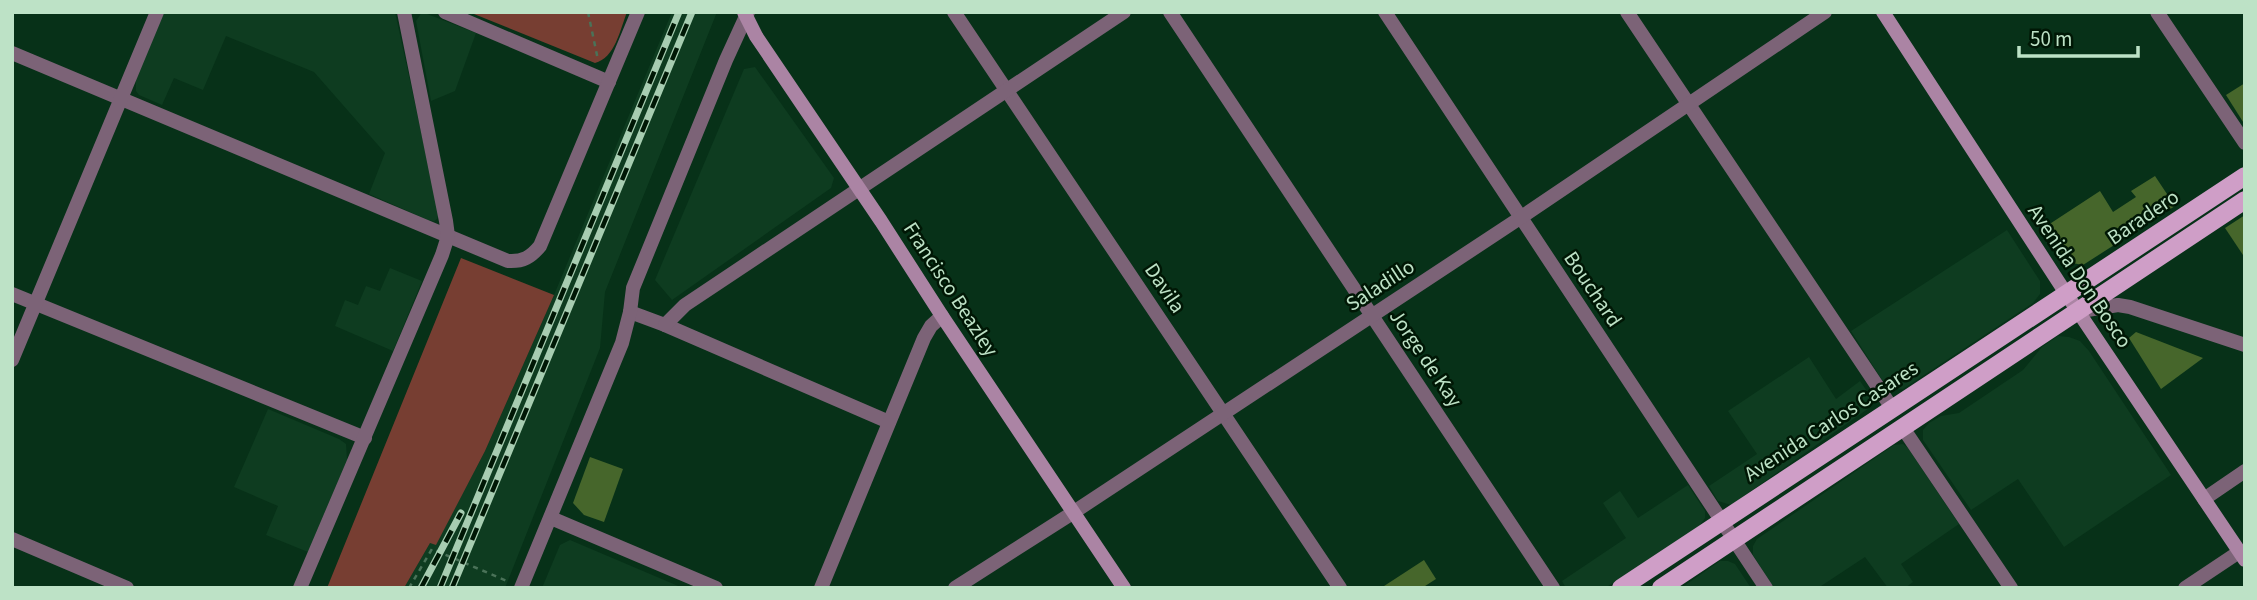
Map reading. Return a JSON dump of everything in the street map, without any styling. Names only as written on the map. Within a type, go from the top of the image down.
[{"type":"main road","name":"Baradero","points":[[2067,295],[2245,176]]},
{"type":"main road","name":"Baradero","points":[[2078,312],[2245,200]]},
{"type":"main road","name":"Avenida Carlos Casares","points":[[1621,588],[2067,295]]},
{"type":"main road","name":"Avenida Carlos Casares","points":[[1661,588],[2078,312]]},
{"type":"street","points":[[12,360],[157,12]]},
{"type":"street","points":[[300,588],[442,255],[447,236],[404,12]]},
{"type":"street","points":[[445,12],[606,80]]},
{"type":"street","points":[[12,53],[447,236],[508,261],[518,262],[532,256],[540,246],[606,80],[638,12]]},
{"type":"street","name":"Davila","points":[[954,12],[1224,412],[1339,588]]},
{"type":"street","points":[[665,325],[685,304],[1008,92],[1124,12]]},
{"type":"street","name":"Jorge de Kay","points":[[1170,12],[1553,588]]},
{"type":"street","name":"Bouchard","points":[[1385,12],[1766,588]]},
{"type":"street","points":[[1627,12],[1892,408]]},
{"type":"street","name":"Saladillo","points":[[955,588],[1520,218],[1825,12]]},
{"type":"street","name":"Avenida Don Bosco","points":[[1883,12],[2078,312],[2242,556]]},
{"type":"street","points":[[2157,12],[2245,143]]},
{"type":"street","points":[[521,588],[622,344],[633,288],[746,14]]},
{"type":"street","name":"Francisco Beazley","points":[[746,14],[756,36],[1124,588]]},
{"type":"street","points":[[12,294],[365,438]]},
{"type":"street","points":[[2078,312],[2118,305],[2130,307],[2245,345]]},
{"type":"street","points":[[630,312],[888,422]]},
{"type":"street","points":[[821,588],[924,338],[931,326],[942,316]]},
{"type":"street","points":[[1903,428],[2011,588]]},
{"type":"street","points":[[2204,499],[2245,471]]},
{"type":"street","points":[[551,518],[716,588]]},
{"type":"street","points":[[12,539],[127,588]]},
{"type":"street","points":[[2186,588],[2242,556]]},
{"type":"path","points":[[588,12],[606,80]]},
{"type":"path","points":[[409,588],[432,550],[521,588]]},
{"type":"shaded area","points":[[164,12],[395,12],[439,214],[437,219],[428,220],[369,194],[385,153],[314,72],[226,36],[203,90],[174,78],[162,105],[139,95],[136,91],[136,79]]},
{"type":"shaded area","points":[[422,12],[476,33],[455,91],[431,101],[416,21]]},
{"type":"shaded area","points":[[469,12],[627,12],[612,49],[602,60],[595,63]]},
{"type":"shaded area","points":[[672,12],[717,12],[605,292],[600,348],[505,588],[404,588],[430,543],[436,544],[485,451],[554,295]]},
{"type":"shaded area","points":[[755,67],[834,178],[831,188],[672,300],[655,280],[744,69]]},
{"type":"shaded area","points":[[2007,230],[2040,281],[2040,294],[2033,303],[1903,389],[1884,383],[1851,331]]},
{"type":"shaded area","points":[[461,258],[554,295],[485,451],[436,545],[430,543],[404,588],[327,588]]},
{"type":"shaded area","points":[[390,268],[422,281],[393,351],[335,326],[345,300],[358,305],[366,286],[380,291]]},
{"type":"shaded area","points":[[2058,336],[2080,341],[2089,351],[2171,475],[2064,547],[2018,479],[1971,510],[1923,440],[1923,430],[1929,423],[1941,416],[1959,413],[2023,370],[2042,347]]},
{"type":"shaded area","points":[[1809,357],[1836,399],[1860,381],[1873,400],[1872,406],[1731,505],[1718,501],[1709,486],[1757,454],[1728,411]]},
{"type":"shaded area","points":[[268,409],[346,444],[347,460],[308,552],[266,535],[278,506],[234,487]]},
{"type":"shaded area","points":[[1903,444],[1959,524],[1901,564],[1913,582],[1905,588],[1888,588],[1865,557],[1818,588],[1774,588],[1753,555],[1753,546],[1757,539],[1894,445]]},
{"type":"shaded area","points":[[1688,485],[1705,511],[1705,518],[1699,526],[1605,588],[1566,588],[1562,581],[1626,538],[1603,503],[1620,491],[1638,518]]},
{"type":"shaded area","points":[[570,540],[683,588],[542,588],[560,545]]},
{"type":"shaded area","points":[[1720,561],[1735,564],[1751,588],[1681,588]]},
{"type":"building","points":[[2245,83],[2245,125],[2226,95]]},
{"type":"building","points":[[2155,176],[2175,206],[2083,265],[2067,262],[2045,227],[2100,191],[2113,212],[2136,197],[2131,191]]},
{"type":"building","points":[[2245,215],[2245,258],[2225,228]]},
{"type":"building","points":[[2136,332],[2203,358],[2161,389],[2129,338]]},
{"type":"building","points":[[590,457],[623,469],[604,522],[584,515],[573,503]]},
{"type":"building","points":[[1424,560],[1436,579],[1422,588],[1381,588]]},
{"type":"railway","points":[[440,588],[679,12]]},
{"type":"railway","points":[[452,588],[692,12]]},
{"type":"railway","points":[[421,588],[461,513]]}]
